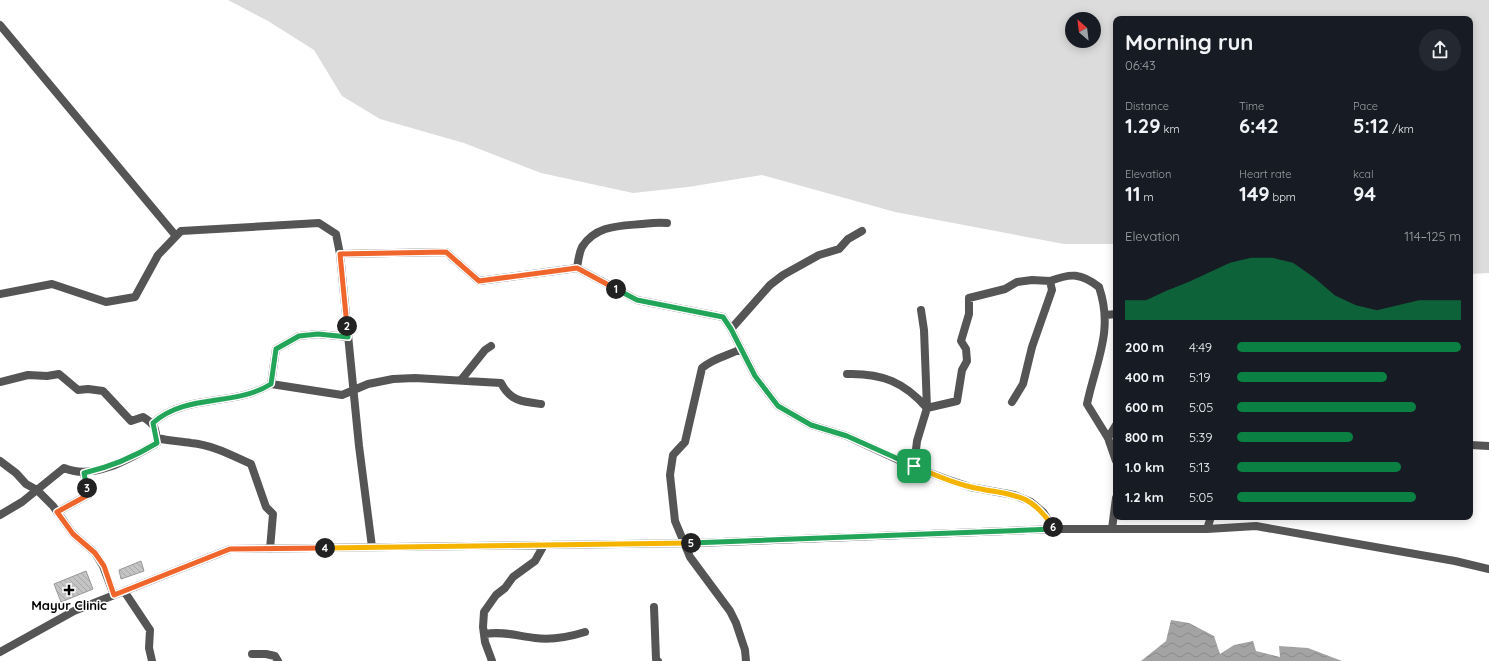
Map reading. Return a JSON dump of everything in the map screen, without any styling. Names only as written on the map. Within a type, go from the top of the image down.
[{"type":"street","points":[[0,25],[176,236]]},
{"type":"street","points":[[577,268],[581,248],[592,236],[623,224],[657,221],[667,223]]},
{"type":"street","points":[[0,294],[52,284],[106,302],[135,297],[158,255],[180,231],[319,223],[336,234],[340,254],[353,389],[372,547]]},
{"type":"street","points":[[731,329],[770,285],[783,275],[819,255],[839,249],[848,239],[862,231]]},
{"type":"street","points":[[340,254],[446,252],[479,281],[577,268],[637,300],[723,317],[731,329],[755,376],[778,406],[811,425],[847,436],[914,466],[970,487],[1014,495],[1031,502],[1043,512],[1054,529]]},
{"type":"street","points":[[927,408],[957,401],[962,370],[967,361],[966,349],[961,341],[969,314],[968,298],[1005,289],[1017,282],[1032,280],[1050,281],[1064,275],[1075,275],[1088,279],[1099,287],[1106,315],[1103,341],[1087,404],[1108,438],[1113,452]]},
{"type":"street","points":[[1012,402],[1024,384],[1032,347],[1052,290],[1050,281]]},
{"type":"street","points":[[914,466],[917,441],[927,408],[924,330],[920,310]]},
{"type":"street","points":[[1106,315],[1113,314]]},
{"type":"street","points":[[271,384],[276,349],[299,336],[318,334],[348,337]]},
{"type":"street","points":[[461,380],[485,350],[491,346]]},
{"type":"street","points":[[741,349],[726,356],[710,360],[702,368],[685,442],[673,456],[670,476],[675,520],[684,543],[690,557],[701,575],[730,611],[742,637],[746,661]]},
{"type":"street","points":[[0,382],[28,375],[47,376],[59,374],[78,390],[88,389],[103,391],[131,421],[143,418],[153,423],[157,438],[157,443],[127,460],[101,469],[84,473],[74,472],[64,468],[37,490],[0,515]]},
{"type":"street","points":[[847,374],[870,374],[892,380],[916,396],[927,408]]},
{"type":"street","points":[[153,423],[160,417],[181,406],[241,396],[262,389],[271,384],[342,395],[353,389],[368,384],[393,379],[414,378],[502,383],[506,392],[521,402],[541,404]]},
{"type":"street","points":[[1108,438],[1113,430]]},
{"type":"street","points":[[157,438],[168,441],[201,445],[227,453],[251,464],[266,506],[272,514],[270,549]]},
{"type":"street","points":[[1473,445],[1489,446]]},
{"type":"street","points":[[0,461],[16,473],[26,484],[37,490],[57,512],[73,534],[95,553],[104,566],[114,595]]},
{"type":"street","points":[[57,512],[88,495],[84,473]]},
{"type":"street","points":[[1112,529],[1113,520]]},
{"type":"street","points":[[1207,529],[1210,520]]},
{"type":"street","points":[[0,652],[74,611],[230,549],[684,543],[1054,529],[1207,529],[1256,526],[1489,569]]},
{"type":"street","points":[[492,661],[485,642],[483,627],[484,612],[496,595],[505,588],[513,577],[535,561],[544,545]]},
{"type":"street","points":[[124,591],[150,630],[149,648],[152,661]]},
{"type":"street","points":[[654,607],[656,659],[658,661]]},
{"type":"street","points":[[485,634],[496,632],[548,639],[572,636],[585,632]]},
{"type":"street","points":[[252,654],[266,654],[274,656],[278,661]]},
{"type":"shaded area","points":[[228,0],[1489,0],[1489,273],[1473,274],[1473,16],[1113,16],[1113,244],[1064,244],[895,212],[762,175],[688,187],[633,193],[541,173],[464,143],[380,119],[342,96],[314,50],[268,21]]},
{"type":"water","points":[[1171,620],[1189,623],[1214,636],[1220,654],[1234,645],[1253,641],[1256,651],[1280,657],[1279,646],[1308,648],[1342,661],[1141,661],[1166,641]]},
{"type":"building","points":[[141,561],[144,571],[121,579],[119,570]]},
{"type":"building","points":[[86,571],[93,589],[61,602],[54,584]]},
{"type":"place","name":"Mayur Clinic","points":[[69,590]]},
{"type":"route","points":[[446,252],[479,281],[577,268],[637,300],[723,317],[731,329],[755,376],[778,406],[811,425],[847,436],[914,466],[970,487],[1014,495],[1031,502],[1043,512],[1054,529],[697,543],[230,549],[114,595],[107,579],[104,566],[95,553],[73,534],[57,512],[88,495],[84,473],[127,460],[157,443],[156,431],[153,423],[160,417],[181,406],[241,396],[262,389],[271,384],[276,349],[299,336],[318,334],[348,337],[340,254],[446,252]]}]
